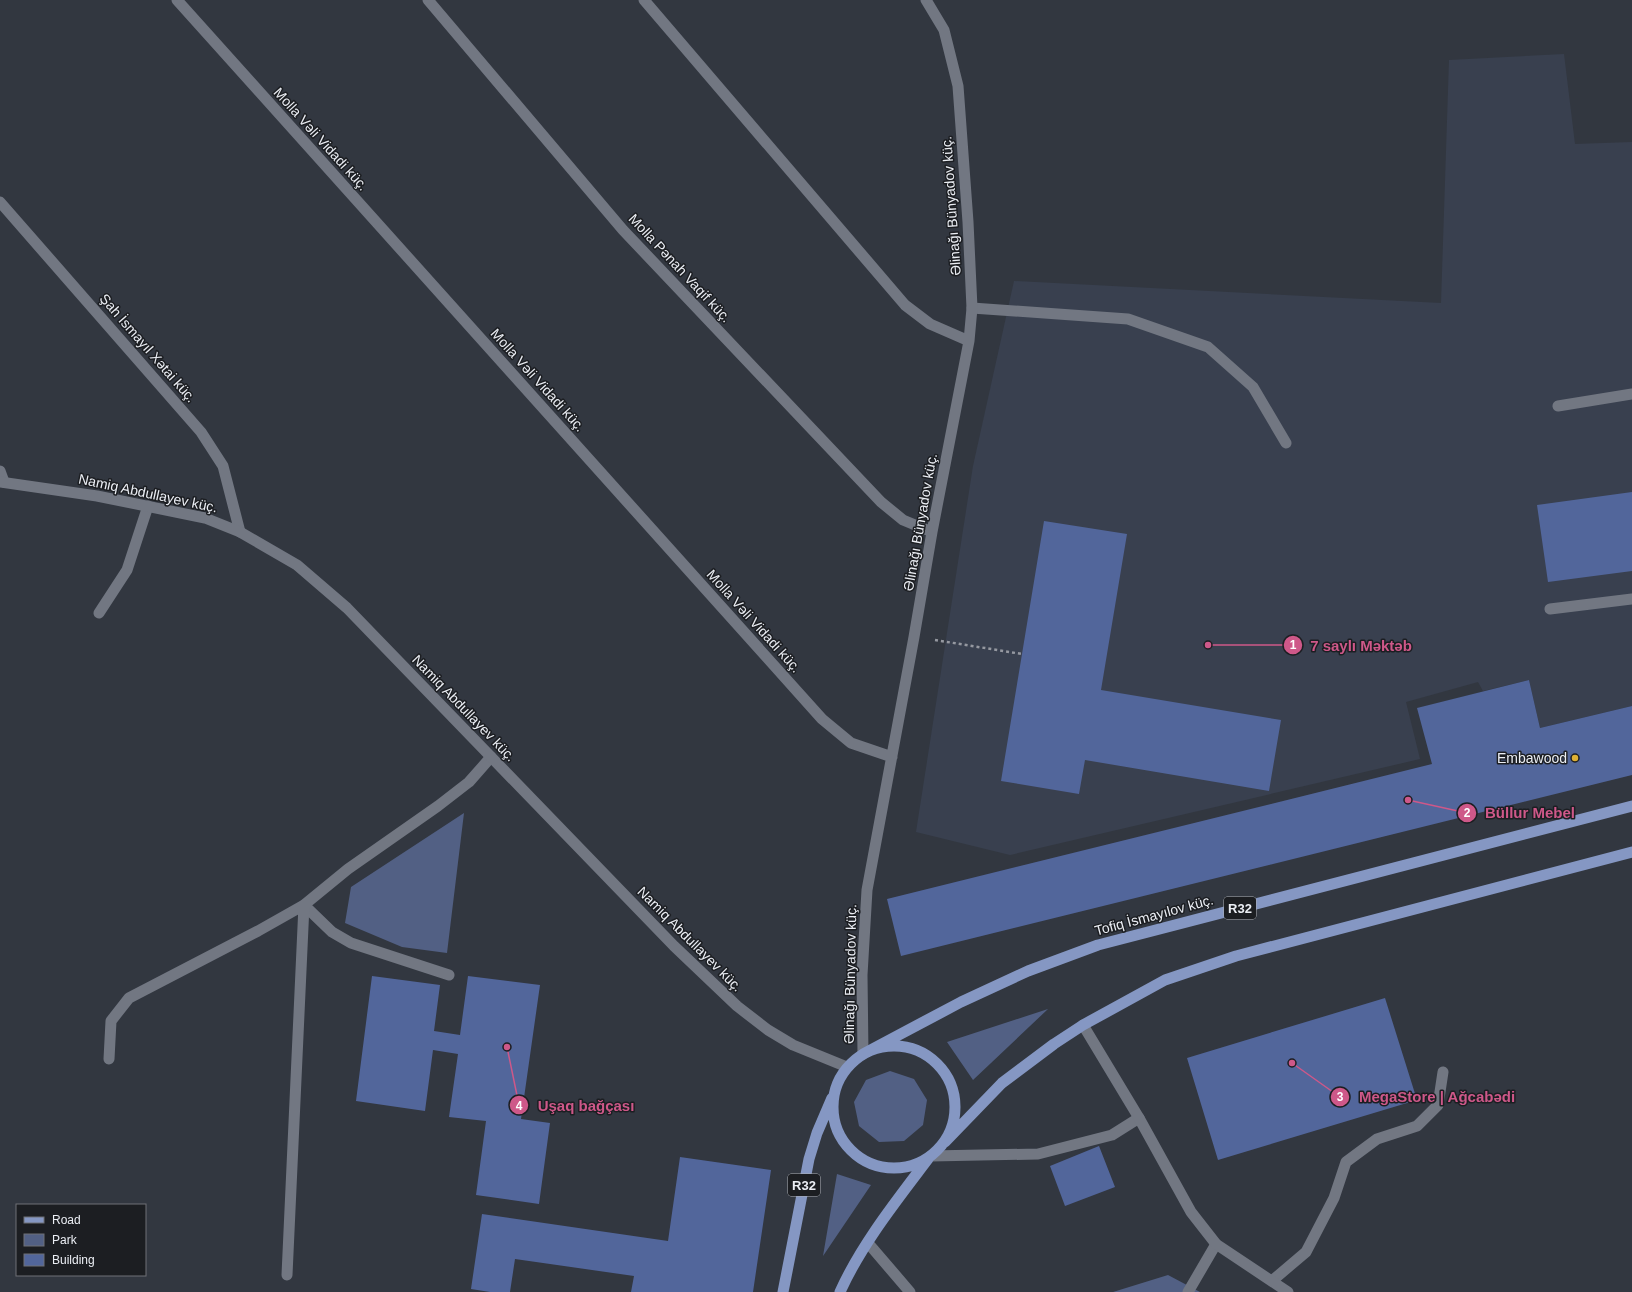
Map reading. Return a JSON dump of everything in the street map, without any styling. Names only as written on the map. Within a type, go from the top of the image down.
[{"type":"main road","name":"Tofiq İsmayılov küç.","points":[[863,1054],[961,1002],[1028,971],[1098,945],[1632,806]]},
{"type":"main road","points":[[840,1292],[868,1243],[901,1195],[931,1156],[1002,1083],[1083,1024],[1165,980],[1236,956],[1632,852]]},
{"type":"main road","points":[[931,1156],[915,1164],[898,1168],[880,1166],[863,1159],[850,1149],[839,1134],[834,1117],[833,1100],[838,1082],[847,1067],[863,1054],[883,1047],[904,1046],[923,1052],[940,1065],[951,1082],[956,1102],[954,1123],[945,1142]]},
{"type":"main road","name":"R32","points":[[783,1292],[809,1159],[817,1133],[838,1082]]},
{"type":"street","name":"Molla Vəli Vidadi küç.","points":[[177,0],[822,719],[851,743],[892,757]]},
{"type":"street","name":"Molla Pənah Vaqif küç.","points":[[428,0],[623,230],[831,450],[881,502],[903,520],[932,532]]},
{"type":"street","points":[[644,0],[905,305],[930,324],[969,341]]},
{"type":"street","name":"Əlinağı Bünyadov küç.","points":[[863,1054],[862,975],[867,890],[932,532],[969,341],[972,308],[968,222],[958,86],[944,30],[926,0]]},
{"type":"street","name":"Şah İsmayıl Xətai küç.","points":[[0,202],[201,432],[223,466],[240,532]]},
{"type":"street","points":[[972,308],[1128,319],[1208,347],[1253,387],[1286,443]]},
{"type":"street","points":[[1558,406],[1632,394]]},
{"type":"street","points":[[0,471],[2,482]]},
{"type":"street","name":"Namiq Abdullayev küç.","points":[[2,482],[97,496],[205,518],[240,532],[297,565],[347,608],[674,946],[737,1006],[768,1030],[793,1044],[847,1067]]},
{"type":"street","points":[[99,613],[127,570],[148,506]]},
{"type":"street","points":[[1550,610],[1632,599]]},
{"type":"street","points":[[109,1059],[111,1021],[128,998],[258,931],[304,904],[348,869],[438,806],[469,782],[491,757]]},
{"type":"street","points":[[304,904],[332,932],[351,943],[449,975]]},
{"type":"street","points":[[287,1275],[304,904]]},
{"type":"street","points":[[1083,1024],[1139,1118],[1191,1212],[1216,1244],[1273,1280],[1288,1292]]},
{"type":"street","points":[[1273,1280],[1306,1252],[1334,1198],[1346,1162],[1377,1139],[1417,1126],[1438,1105],[1443,1072]]},
{"type":"street","points":[[931,1156],[1038,1154],[1112,1135],[1139,1118]]},
{"type":"street","points":[[868,1243],[904,1287],[910,1292]]},
{"type":"street","points":[[1188,1292],[1216,1244]]},
{"type":"path","points":[[914,637],[1022,654]]},
{"type":"shaded area","points":[[1564,54],[1575,144],[1632,142],[1632,706],[1540,728],[1529,680],[1483,691],[1478,682],[1406,702],[1420,759],[1010,855],[916,832],[973,466],[1014,281],[1441,303],[1449,60]]},
{"type":"green space","points":[[464,813],[447,953],[402,947],[345,923],[351,887]]},
{"type":"green space","points":[[1048,1009],[973,1080],[947,1042]]},
{"type":"green space","points":[[890,1071],[914,1079],[927,1100],[923,1125],[904,1141],[879,1142],[859,1126],[854,1102],[866,1080]]},
{"type":"green space","points":[[837,1174],[871,1185],[823,1256]]},
{"type":"green space","points":[[1168,1275],[1200,1292],[1113,1292]]},
{"type":"building","points":[[1632,492],[1632,571],[1548,582],[1537,505]]},
{"type":"building","points":[[1044,521],[1127,534],[1101,690],[1281,720],[1269,791],[1085,760],[1079,794],[1001,781]]},
{"type":"building","points":[[1529,680],[1540,728],[1632,706],[1632,775],[901,956],[887,899],[1432,764],[1417,708]]},
{"type":"building","points":[[372,976],[440,985],[434,1031],[460,1035],[468,976],[540,985],[521,1119],[550,1123],[539,1204],[476,1195],[486,1121],[449,1117],[458,1054],[433,1050],[425,1111],[356,1101]]},
{"type":"building","points":[[1385,998],[1417,1100],[1218,1160],[1187,1058]]},
{"type":"building","points":[[1099,1146],[1115,1187],[1065,1206],[1050,1166]]},
{"type":"building","points":[[680,1157],[771,1170],[753,1292],[631,1292],[634,1276],[515,1259],[510,1292],[490,1292],[471,1289],[482,1214],[668,1241]]},
{"type":"place","name":"7 saylı Məktəb","points":[[1208,645]]},
{"type":"place","name":"Embawood","points":[[1575,758]]},
{"type":"place","name":"Büllur Mebel","points":[[1408,800]]},
{"type":"place","name":"Uşaq bağçası","points":[[507,1047]]},
{"type":"place","name":"MegaStore | Ağcabədi","points":[[1292,1063]]}]
